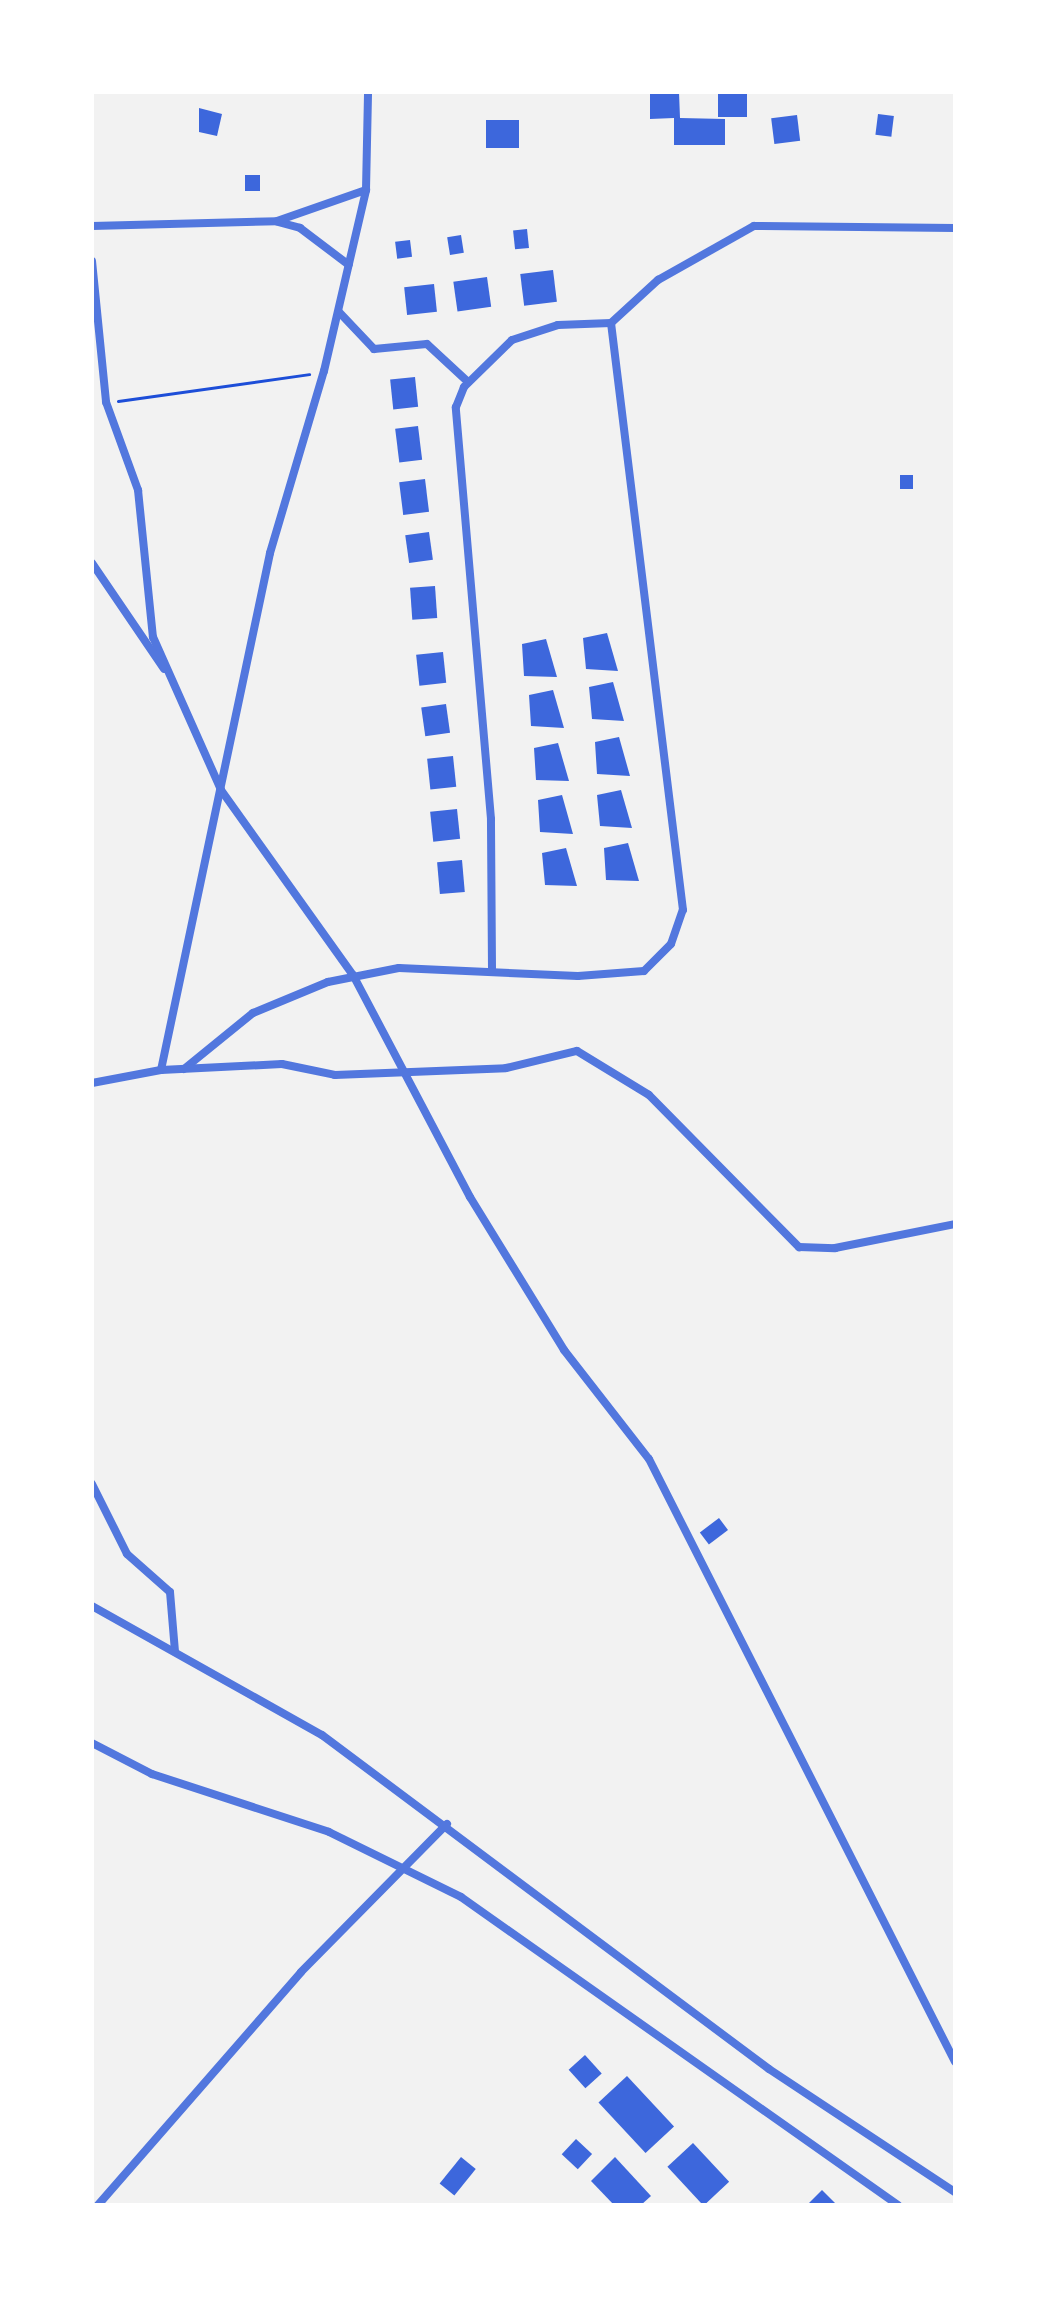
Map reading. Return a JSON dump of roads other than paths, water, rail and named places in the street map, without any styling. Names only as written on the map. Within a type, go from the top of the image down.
[{"type":"street","points":[[161,1070],[270,553],[324,371],[366,190],[368,92]]},
{"type":"street","points":[[92,226],[277,221],[366,190]]},
{"type":"street","points":[[277,221],[300,228],[349,265]]},
{"type":"street","points":[[492,969],[491,819],[456,407],[468,382],[512,340],[558,325],[611,323],[658,280],[754,226],[955,228]]},
{"type":"street","points":[[92,261],[106,402],[138,490],[153,637],[221,790],[353,975],[402,1070],[564,1350],[649,1459],[955,2062]]},
{"type":"street","points":[[339,312],[374,349],[427,344],[468,382]]},
{"type":"street","points":[[184,1069],[253,1013],[353,975],[492,969],[578,976],[644,971],[671,944],[683,910],[611,323]]},
{"type":"street","points":[[92,563],[174,682]]},
{"type":"street","points":[[92,1083],[161,1070],[282,1064],[356,1076],[402,1070],[506,1068],[577,1051],[649,1095],[799,1247],[835,1248],[955,1224]]},
{"type":"street","points":[[92,1484],[127,1554],[170,1592],[175,1652]]},
{"type":"street","points":[[92,1606],[322,1735],[447,1824],[769,2069],[955,2192]]},
{"type":"street","points":[[92,1743],[152,1774],[316,1827],[517,1932],[898,2205]]},
{"type":"street","points":[[98,2205],[139,2150],[447,1824]]}]
